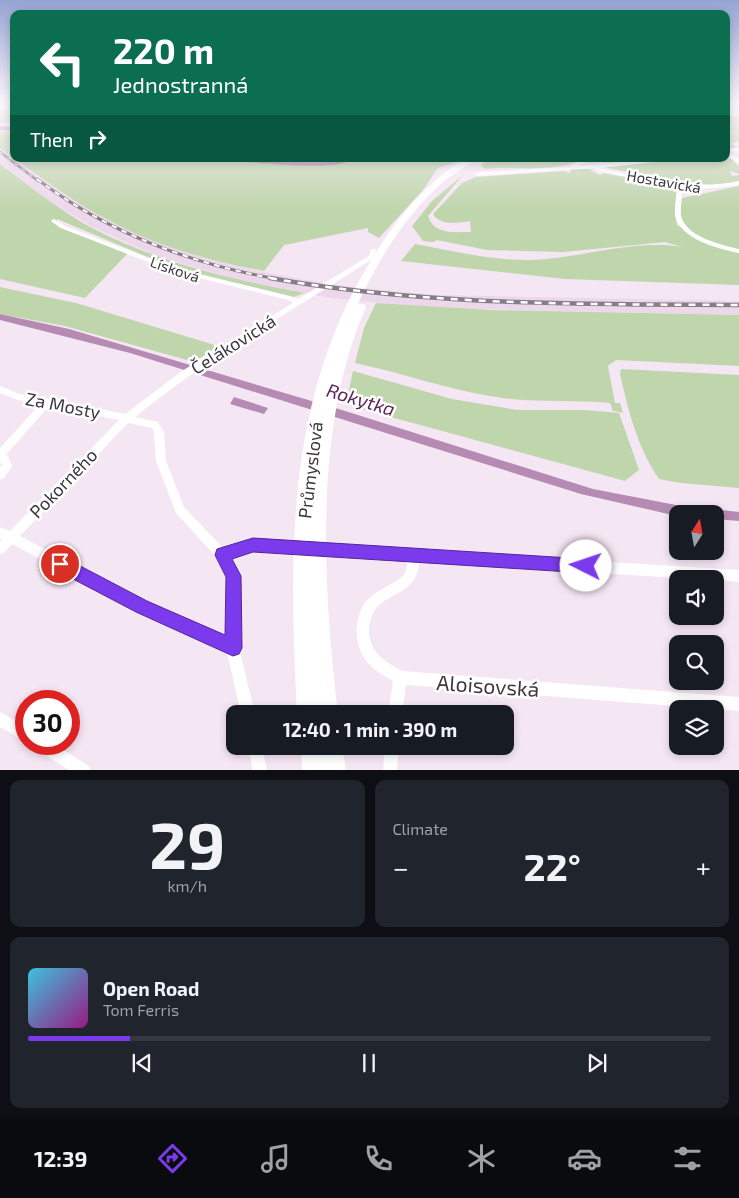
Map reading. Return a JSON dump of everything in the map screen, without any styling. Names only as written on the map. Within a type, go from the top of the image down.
[{"type":"main road","name":"Průmyslová","points":[[324,705],[314,671],[302,543],[308,466],[314,422],[334,342],[349,308],[382,249],[434,184],[451,170],[466,162]]},
{"type":"main road","name":"Průmyslová","points":[[382,249],[455,174],[477,162]]},
{"type":"main road","name":"Průmyslová","points":[[309,705],[314,671]]},
{"type":"main road","points":[[313,755],[314,770]]},
{"type":"main road","points":[[332,755],[334,770]]},
{"type":"street","points":[[570,168],[582,162]]},
{"type":"street","points":[[478,174],[637,162]]},
{"type":"street","name":"Hostavická","points":[[588,167],[680,185],[716,188],[739,183]]},
{"type":"street","points":[[680,185],[678,216],[684,228],[706,240],[739,251]]},
{"type":"street","name":"Lísková","points":[[54,221],[63,227],[173,270],[290,298],[300,303]]},
{"type":"street","name":"Čelákovická","points":[[127,418],[202,363],[343,276],[382,249]]},
{"type":"street","name":"Za Mosty","points":[[0,389],[18,397],[48,401],[154,425],[159,432],[161,462],[180,510],[222,555],[233,576],[233,648],[246,705]]},
{"type":"street","points":[[0,475],[7,466],[5,459],[0,456],[48,401]]},
{"type":"street","name":"Pokorného","points":[[0,549],[5,535],[127,418]]},
{"type":"street","points":[[5,535],[142,606],[233,648]]},
{"type":"street","points":[[222,555],[253,545],[739,576]]},
{"type":"street","name":"Aloisovská","points":[[413,554],[413,568],[408,580],[372,605],[363,628],[364,646],[367,654],[381,667],[400,678],[739,704]]},
{"type":"street","points":[[396,705],[400,678]]},
{"type":"street","points":[[0,719],[15,728]]},
{"type":"street","points":[[59,755],[84,770]]},
{"type":"street","points":[[257,755],[260,770]]},
{"type":"street","points":[[390,770],[391,755]]},
{"type":"shaded area","points":[[0,148],[10,155],[10,162],[20,162],[66,195],[109,221],[172,247],[253,270],[335,285],[434,295],[739,301],[739,315],[434,308],[330,298],[243,281],[159,257],[94,228],[50,201],[0,164]]},
{"type":"shaded area","points":[[0,314],[69,329],[342,410],[593,489],[676,505],[669,505],[669,514],[581,494],[130,353],[0,320]]},
{"type":"shaded area","points":[[234,397],[268,408],[264,414],[230,404]]},
{"type":"shaded area","points":[[724,510],[739,512],[739,521],[724,520]]},
{"type":"green space","points":[[0,138],[10,138],[10,155],[0,148]]},
{"type":"green space","points":[[730,138],[739,138],[739,141],[730,144]]},
{"type":"green space","points":[[730,144],[737,147],[739,145],[739,147],[730,149]]},
{"type":"green space","points":[[730,158],[739,166],[739,174],[730,171],[732,176],[739,175],[739,181],[720,186],[690,185],[688,183],[687,185],[604,167],[649,162],[730,162]]},
{"type":"green space","points":[[19,162],[264,162],[296,165],[340,162],[456,162],[438,168],[423,190],[379,238],[368,232],[368,228],[284,245],[264,271],[184,252],[145,238],[108,220],[60,191]]},
{"type":"green space","points":[[487,162],[575,162],[547,168],[486,169],[481,166]]},
{"type":"green space","points":[[0,164],[69,214],[94,229],[145,252],[224,276],[305,293],[290,298],[181,271],[57,219],[58,227],[128,253],[85,298],[0,279]]},
{"type":"green space","points":[[571,169],[589,169],[600,175],[603,173],[673,186],[677,191],[675,215],[677,225],[702,240],[739,253],[739,285],[565,279],[401,261],[415,244],[473,255],[517,260],[551,259],[646,245],[683,247],[665,242],[563,252],[487,250],[437,240],[434,242],[423,241],[412,226],[432,201],[463,175],[428,216],[435,227],[452,232],[471,232],[470,221],[445,222],[436,218],[433,214],[462,183],[476,177],[564,171],[570,173]]},
{"type":"green space","points":[[739,186],[739,250],[700,237],[686,228],[680,213],[682,198]]},
{"type":"green space","points":[[0,287],[76,303],[218,346],[194,362],[65,326],[0,314]]},
{"type":"green space","points":[[376,303],[490,310],[739,315],[739,366],[616,360],[608,366],[615,403],[620,403],[623,413],[613,411],[610,403],[523,400],[491,396],[355,363],[364,328]]},
{"type":"green space","points":[[621,369],[739,375],[739,488],[681,483],[659,479],[645,455],[635,429],[620,374]]},
{"type":"green space","points":[[353,371],[452,399],[517,410],[584,410],[619,413],[639,470],[625,481],[354,407],[346,404]]},
{"type":"waterway","name":"Rokytka","points":[[273,162],[323,162]]},
{"type":"railway","points":[[0,152],[10,160]]},
{"type":"railway","points":[[13,162],[38,181]]},
{"type":"railway","points":[[37,179],[92,215],[151,243],[213,264],[277,279]]},
{"type":"railway","points":[[270,278],[328,287],[445,299],[504,302],[739,305]]},
{"type":"route","points":[[60,564],[142,606],[233,648],[233,576],[222,555],[253,545],[586,566]]}]
